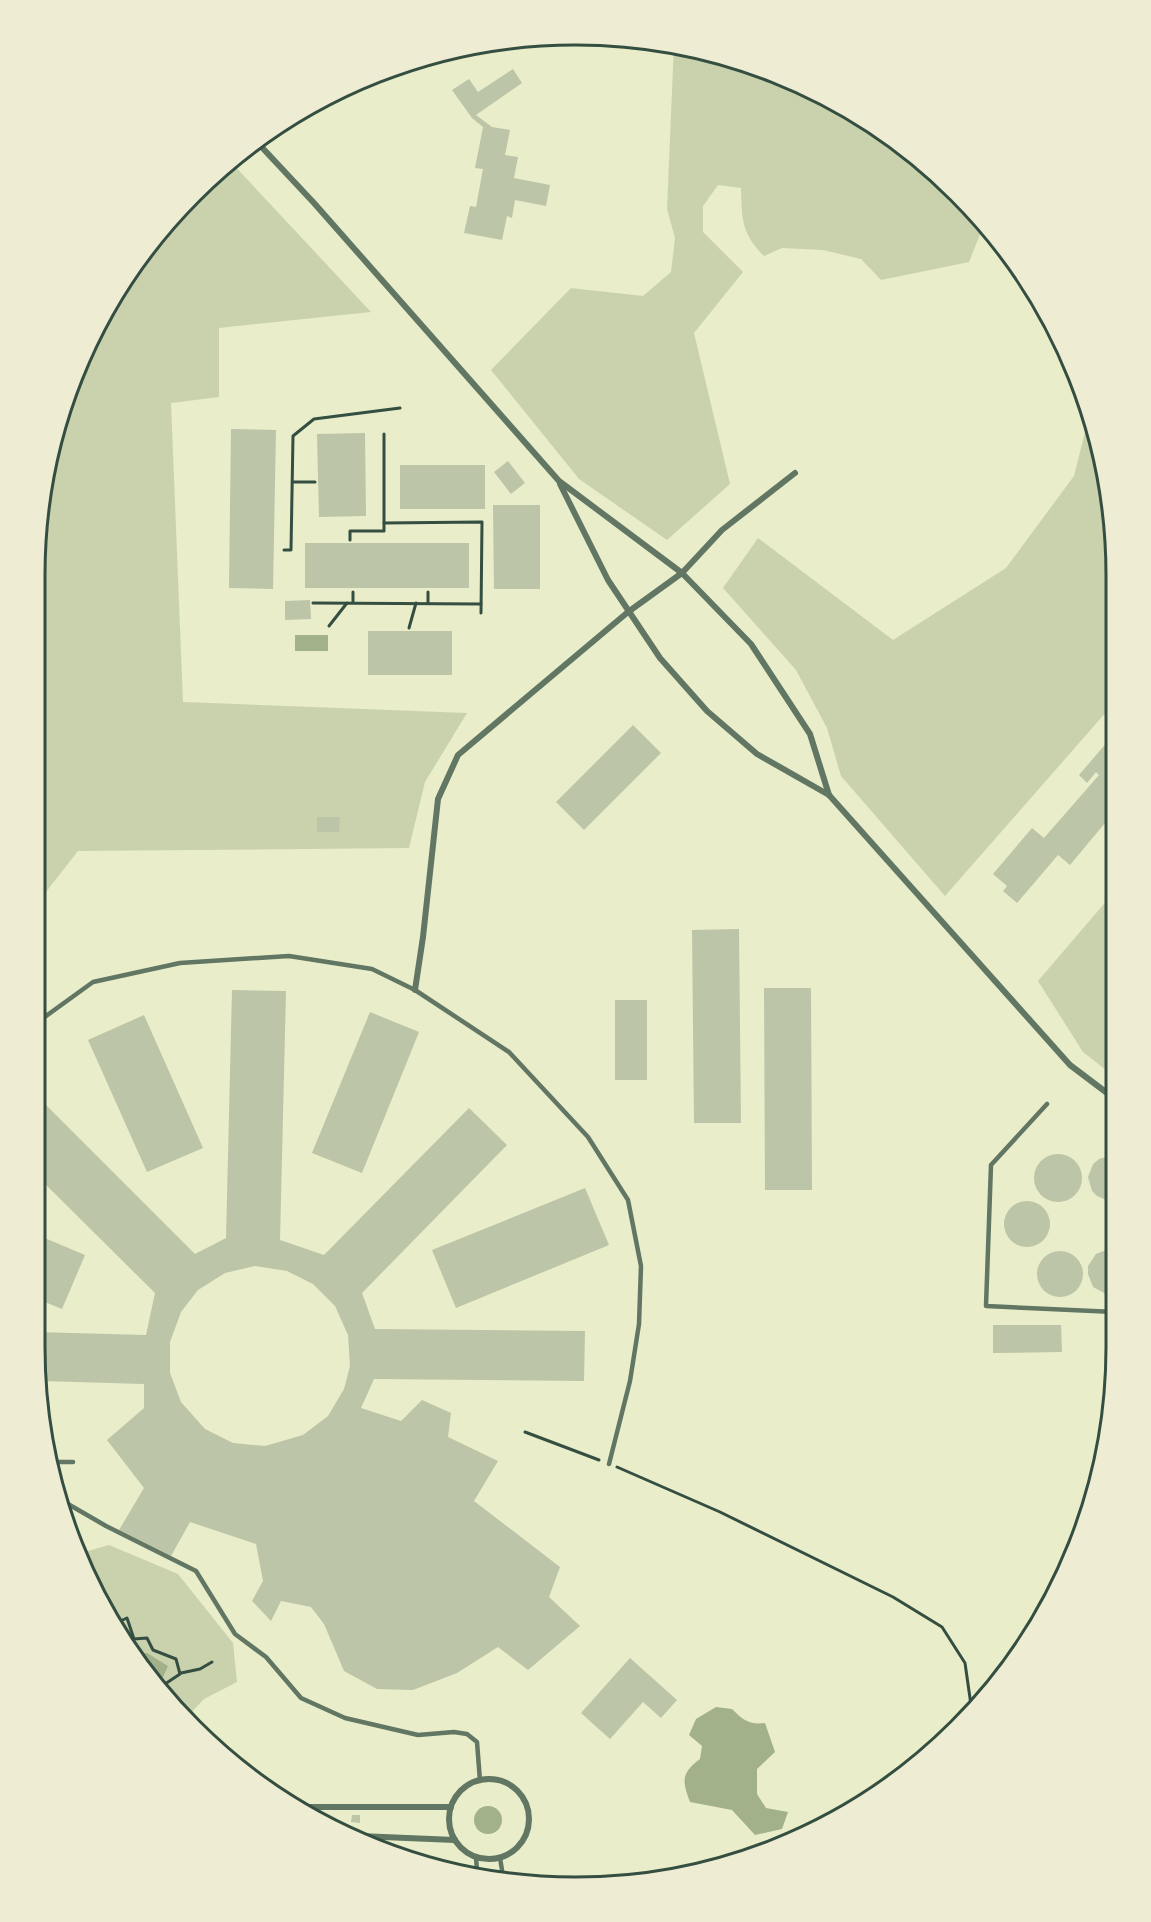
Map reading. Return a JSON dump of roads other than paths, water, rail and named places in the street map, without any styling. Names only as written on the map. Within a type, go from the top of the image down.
[{"type":"street","points":[[262,148],[314,203],[559,481],[682,573],[751,644],[810,734],[830,795]]},
{"type":"street","points":[[415,990],[438,800],[458,755],[628,612],[682,573],[722,530],[795,473]]},
{"type":"street","points":[[559,481],[608,580],[628,612],[660,658],[707,711],[757,754],[830,795],[1070,1065],[1106,1092]]},
{"type":"street","points":[[480,1780],[494,1780],[507,1784],[518,1792],[526,1803],[529,1817],[528,1830],[522,1843],[512,1852],[500,1858],[476,1857],[464,1850],[455,1840],[449,1824],[451,1807],[458,1795],[468,1786],[480,1780]]},
{"type":"street","points":[[318,1810],[451,1807]]},
{"type":"street","points":[[371,1836],[455,1840]]},
{"type":"lane","points":[[45,1017],[93,982],[180,963],[289,956],[372,969],[415,990],[509,1052],[588,1137],[628,1200],[641,1266],[639,1324],[630,1381],[609,1464]]},
{"type":"lane","points":[[1047,1104],[990,1165],[986,1306],[1106,1312]]},
{"type":"lane","points":[[58,1462],[73,1462]]},
{"type":"lane","points":[[69,1505],[106,1526],[196,1571],[235,1634],[266,1657],[301,1698],[345,1718],[418,1735],[454,1732],[467,1734],[477,1742],[480,1780]]},
{"type":"lane","points":[[476,1857],[477,1868]]},
{"type":"lane","points":[[500,1858],[502,1871]]}]
